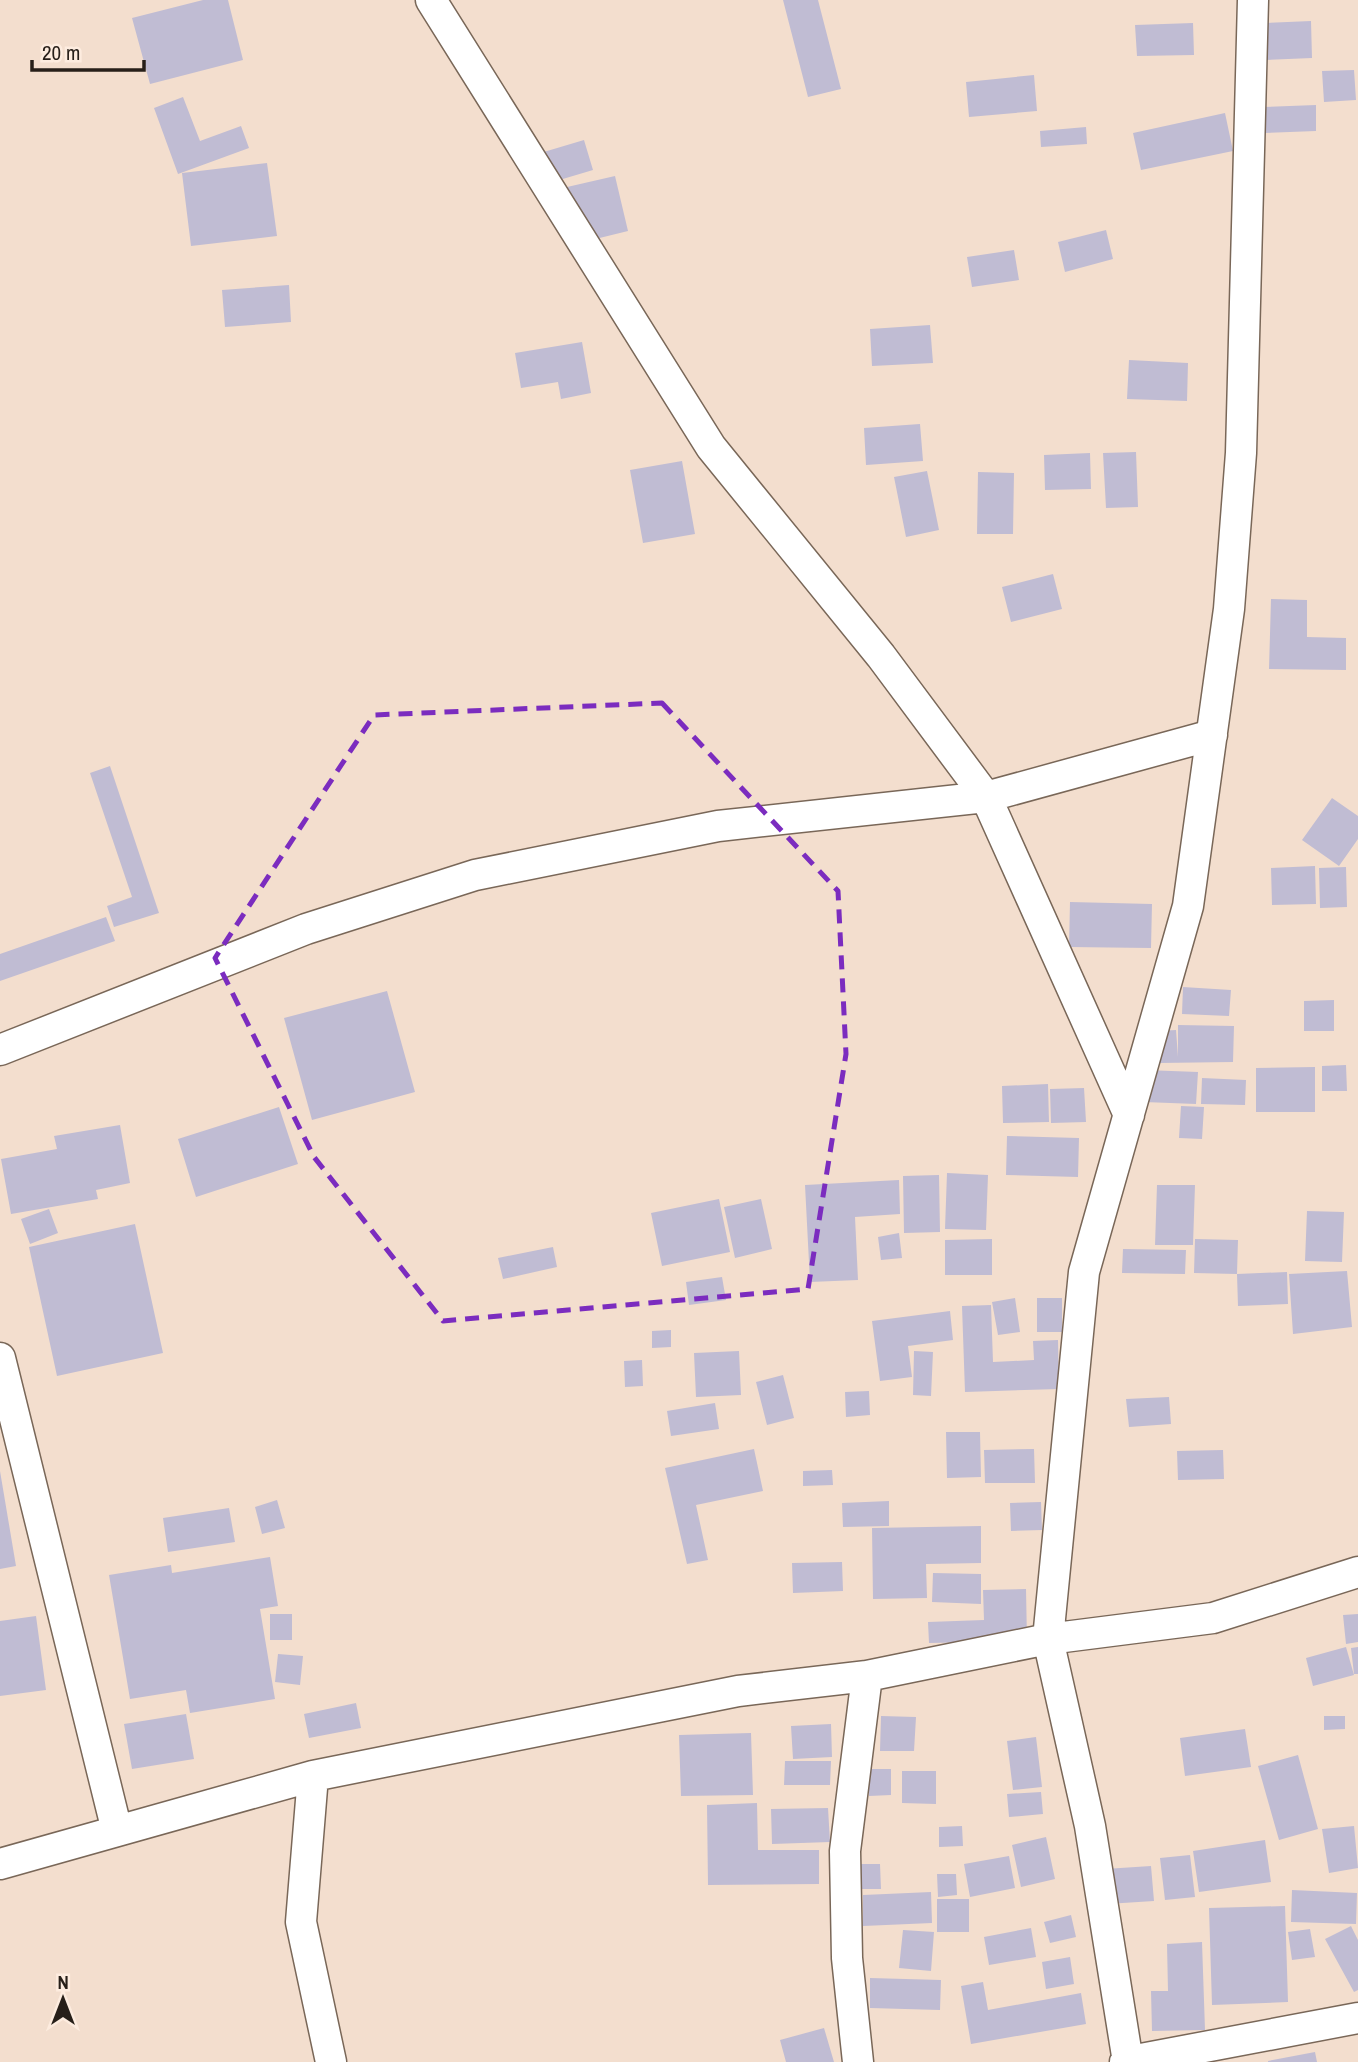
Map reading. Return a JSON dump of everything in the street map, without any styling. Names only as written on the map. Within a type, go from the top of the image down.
[{"type":"street","points":[[430,0],[711,447],[881,656],[986,797],[1129,1115]]},
{"type":"street","points":[[1253,0],[1241,453],[1229,608],[1188,906],[1084,1272],[1048,1640],[1090,1826],[1127,2062],[1358,2018]]},
{"type":"street","points":[[0,1050],[306,929],[475,875],[718,826],[986,797],[1212,735]]},
{"type":"street","points":[[0,1358],[117,1831]]},
{"type":"street","points":[[0,1864],[313,1776],[738,1691],[867,1676],[1048,1640],[1213,1618],[1358,1572]]},
{"type":"street","points":[[858,2062],[847,1958],[845,1851],[867,1676]]},
{"type":"street","points":[[313,1776],[301,1922],[331,2062]]},
{"type":"highlighted area","points":[[662,703],[838,891],[846,1054],[808,1289],[443,1321],[314,1157],[215,958],[374,715]]},
{"type":"building","points":[[203,0],[228,0],[243,60],[150,84],[132,18]]},
{"type":"building","points":[[783,0],[818,0],[841,89],[808,97]]},
{"type":"building","points":[[1311,21],[1312,58],[1265,60],[1264,23]]},
{"type":"building","points":[[1193,23],[1194,55],[1137,56],[1135,25]]},
{"type":"building","points":[[1354,70],[1356,100],[1324,102],[1322,71]]},
{"type":"building","points":[[1034,75],[1037,111],[969,117],[966,82]]},
{"type":"building","points":[[183,97],[200,141],[241,126],[249,148],[178,174],[154,108]]},
{"type":"building","points":[[1316,105],[1316,131],[1263,133],[1262,107]]},
{"type":"building","points":[[1225,113],[1233,151],[1141,170],[1133,133]]},
{"type":"building","points":[[1086,127],[1087,144],[1041,147],[1040,131]]},
{"type":"building","points":[[584,140],[593,170],[546,184],[537,154]]},
{"type":"building","points":[[267,163],[277,236],[191,246],[182,173]]},
{"type":"building","points":[[615,176],[628,231],[567,246],[554,190]]},
{"type":"building","points":[[1106,230],[1113,259],[1065,272],[1058,242]]},
{"type":"building","points":[[1014,250],[1019,280],[972,287],[967,257]]},
{"type":"building","points":[[289,285],[291,322],[225,327],[222,290]]},
{"type":"building","points":[[930,325],[933,363],[872,366],[870,329]]},
{"type":"building","points":[[582,342],[591,393],[561,399],[558,382],[521,388],[515,353]]},
{"type":"building","points":[[1129,360],[1188,363],[1187,401],[1127,399]]},
{"type":"building","points":[[920,424],[923,461],[866,465],[864,428]]},
{"type":"building","points":[[1136,452],[1138,507],[1106,508],[1103,453]]},
{"type":"building","points":[[1090,453],[1091,489],[1045,490],[1044,455]]},
{"type":"building","points":[[682,461],[695,534],[643,543],[630,470]]},
{"type":"building","points":[[927,471],[939,530],[906,537],[894,477]]},
{"type":"building","points":[[978,472],[1014,473],[1013,534],[977,534]]},
{"type":"building","points":[[1053,574],[1062,609],[1011,622],[1002,587]]},
{"type":"building","points":[[1271,599],[1307,600],[1307,637],[1346,638],[1346,670],[1269,669]]},
{"type":"building","points":[[110,766],[159,913],[114,927],[107,906],[132,897],[90,773]]},
{"type":"building","points":[[1332,798],[1358,816],[1358,839],[1339,866],[1302,840]]},
{"type":"building","points":[[1315,866],[1316,904],[1272,905],[1271,868]]},
{"type":"building","points":[[1346,867],[1347,907],[1320,908],[1319,868]]},
{"type":"building","points":[[1070,902],[1152,904],[1151,948],[1069,947]]},
{"type":"building","points":[[106,917],[115,941],[0,981],[0,954]]},
{"type":"building","points":[[1183,987],[1231,990],[1229,1016],[1182,1014]]},
{"type":"building","points":[[387,991],[415,1092],[312,1120],[284,1018]]},
{"type":"building","points":[[1334,1000],[1334,1031],[1304,1031],[1304,1001]]},
{"type":"building","points":[[1178,1025],[1234,1026],[1233,1062],[1159,1063],[1158,1031],[1176,1030],[1178,1057]]},
{"type":"building","points":[[1346,1065],[1347,1091],[1322,1091],[1322,1066]]},
{"type":"building","points":[[1315,1067],[1315,1112],[1256,1112],[1256,1068]]},
{"type":"building","points":[[1145,1070],[1198,1072],[1196,1104],[1144,1102]]},
{"type":"building","points":[[1202,1078],[1246,1080],[1245,1105],[1201,1104]]},
{"type":"building","points":[[1048,1084],[1049,1122],[1003,1123],[1002,1086]]},
{"type":"building","points":[[1084,1088],[1086,1122],[1051,1123],[1050,1089]]},
{"type":"building","points":[[1181,1106],[1204,1107],[1202,1139],[1179,1138]]},
{"type":"building","points":[[279,1107],[298,1164],[196,1197],[178,1139]]},
{"type":"building","points":[[120,1125],[130,1183],[96,1190],[98,1199],[11,1214],[1,1159],[57,1149],[54,1136]]},
{"type":"building","points":[[1007,1136],[1079,1138],[1078,1177],[1006,1175]]},
{"type":"building","points":[[947,1173],[988,1175],[986,1230],[945,1229]]},
{"type":"building","points":[[939,1175],[940,1232],[904,1233],[903,1176]]},
{"type":"building","points":[[899,1180],[900,1214],[855,1217],[858,1280],[810,1282],[805,1185]]},
{"type":"building","points":[[1157,1185],[1195,1185],[1193,1245],[1155,1245]]},
{"type":"building","points":[[719,1199],[730,1252],[662,1266],[651,1213]]},
{"type":"building","points":[[761,1199],[772,1249],[735,1258],[724,1207]]},
{"type":"building","points":[[49,1209],[58,1233],[30,1244],[21,1219]]},
{"type":"building","points":[[1307,1211],[1344,1212],[1342,1262],[1305,1261]]},
{"type":"building","points":[[135,1224],[163,1353],[57,1376],[29,1247]]},
{"type":"building","points":[[899,1233],[902,1258],[881,1260],[878,1237]]},
{"type":"building","points":[[992,1239],[992,1275],[945,1275],[945,1240]]},
{"type":"building","points":[[1195,1239],[1238,1240],[1237,1274],[1194,1273]]},
{"type":"building","points":[[553,1247],[557,1267],[503,1279],[498,1258]]},
{"type":"building","points":[[1123,1249],[1186,1250],[1185,1274],[1122,1273]]},
{"type":"building","points":[[1347,1271],[1352,1327],[1293,1334],[1289,1274]]},
{"type":"building","points":[[1287,1272],[1288,1304],[1238,1306],[1237,1274]]},
{"type":"building","points":[[722,1277],[726,1300],[689,1305],[686,1282]]},
{"type":"building","points":[[1015,1298],[1020,1332],[998,1335],[992,1302]]},
{"type":"building","points":[[1037,1298],[1062,1298],[1062,1332],[1037,1332]]},
{"type":"building","points":[[991,1305],[993,1362],[1034,1360],[1033,1341],[1058,1340],[1059,1389],[965,1392],[962,1306]]},
{"type":"building","points":[[950,1311],[953,1340],[908,1346],[912,1377],[880,1381],[872,1321]]},
{"type":"building","points":[[671,1330],[671,1347],[652,1348],[652,1331]]},
{"type":"building","points":[[739,1351],[741,1395],[696,1397],[694,1353]]},
{"type":"building","points":[[914,1351],[933,1352],[931,1396],[913,1395]]},
{"type":"building","points":[[642,1360],[643,1386],[625,1387],[624,1361]]},
{"type":"building","points":[[783,1375],[794,1418],[767,1425],[756,1382]]},
{"type":"building","points":[[869,1391],[870,1415],[846,1417],[845,1392]]},
{"type":"building","points":[[1169,1397],[1171,1424],[1129,1427],[1126,1399]]},
{"type":"building","points":[[715,1403],[719,1429],[671,1436],[667,1411]]},
{"type":"building","points":[[946,1432],[980,1432],[981,1477],[947,1478]]},
{"type":"building","points":[[754,1449],[763,1491],[696,1505],[708,1560],[687,1564],[665,1468]]},
{"type":"building","points":[[1034,1449],[1035,1483],[985,1483],[984,1450]]},
{"type":"building","points":[[1223,1450],[1224,1479],[1178,1480],[1177,1451]]},
{"type":"building","points":[[832,1470],[833,1485],[803,1486],[803,1471]]},
{"type":"building","points":[[0,1471],[16,1566],[0,1569]]},
{"type":"building","points":[[277,1500],[285,1528],[262,1534],[255,1507]]},
{"type":"building","points":[[889,1501],[889,1526],[843,1527],[842,1503]]},
{"type":"building","points":[[1041,1502],[1042,1530],[1011,1531],[1010,1503]]},
{"type":"building","points":[[229,1508],[235,1542],[168,1552],[163,1518]]},
{"type":"building","points":[[981,1526],[981,1563],[926,1564],[927,1598],[873,1599],[872,1528]]},
{"type":"building","points":[[270,1557],[278,1606],[260,1609],[275,1699],[190,1713],[186,1690],[130,1699],[109,1575],[171,1565],[172,1573]]},
{"type":"building","points":[[842,1562],[843,1591],[793,1593],[792,1563]]},
{"type":"building","points":[[933,1573],[981,1574],[981,1604],[932,1602]]},
{"type":"building","points":[[1026,1589],[1027,1641],[929,1643],[928,1622],[984,1620],[983,1590]]},
{"type":"building","points":[[270,1614],[292,1614],[292,1640],[270,1640]]},
{"type":"building","points":[[1358,1614],[1358,1642],[1346,1644],[1343,1615]]},
{"type":"building","points":[[36,1616],[46,1690],[0,1696],[0,1621]]},
{"type":"building","points":[[1346,1647],[1354,1675],[1313,1686],[1306,1658]]},
{"type":"building","points":[[1358,1647],[1358,1674],[1354,1674],[1351,1648]]},
{"type":"building","points":[[278,1654],[303,1656],[300,1685],[275,1682]]},
{"type":"building","points":[[356,1703],[361,1728],[309,1738],[304,1714]]},
{"type":"building","points":[[186,1714],[194,1759],[132,1769],[124,1724]]},
{"type":"building","points":[[881,1716],[916,1717],[914,1751],[880,1751]]},
{"type":"building","points":[[1324,1716],[1345,1716],[1345,1729],[1324,1730]]},
{"type":"building","points":[[831,1724],[832,1757],[793,1759],[791,1726]]},
{"type":"building","points":[[1245,1729],[1251,1767],[1185,1776],[1180,1738]]},
{"type":"building","points":[[751,1733],[753,1795],[681,1796],[679,1735]]},
{"type":"building","points":[[1036,1737],[1042,1787],[1013,1790],[1007,1741]]},
{"type":"building","points":[[1298,1755],[1318,1829],[1279,1840],[1258,1766]]},
{"type":"building","points":[[785,1761],[831,1761],[830,1785],[784,1785]]},
{"type":"building","points":[[869,1769],[891,1769],[891,1795],[869,1796]]},
{"type":"building","points":[[902,1771],[936,1771],[936,1804],[902,1803]]},
{"type":"building","points":[[1041,1792],[1043,1814],[1009,1817],[1007,1794]]},
{"type":"building","points":[[757,1803],[758,1850],[819,1850],[819,1884],[708,1885],[707,1805]]},
{"type":"building","points":[[828,1808],[830,1842],[772,1844],[771,1809]]},
{"type":"building","points":[[962,1826],[963,1846],[939,1847],[939,1827]]},
{"type":"building","points":[[1354,1826],[1358,1868],[1329,1873],[1322,1829]]},
{"type":"building","points":[[1046,1837],[1055,1879],[1021,1887],[1012,1845]]},
{"type":"building","points":[[1265,1840],[1271,1882],[1199,1892],[1193,1851]]},
{"type":"building","points":[[1190,1855],[1195,1897],[1165,1900],[1160,1858]]},
{"type":"building","points":[[1009,1856],[1015,1888],[970,1897],[964,1864]]},
{"type":"building","points":[[861,1864],[880,1864],[881,1889],[861,1889]]},
{"type":"building","points":[[1151,1866],[1154,1901],[1107,1904],[1105,1869]]},
{"type":"building","points":[[937,1874],[956,1874],[957,1895],[938,1897]]},
{"type":"building","points":[[1292,1890],[1357,1893],[1356,1924],[1291,1922]]},
{"type":"building","points":[[931,1892],[932,1923],[863,1926],[863,1895]]},
{"type":"building","points":[[937,1899],[969,1899],[969,1932],[937,1932]]},
{"type":"building","points":[[1285,1906],[1288,2002],[1212,2005],[1209,1908]]},
{"type":"building","points":[[1071,1915],[1076,1937],[1050,1943],[1044,1922]]},
{"type":"building","points":[[1351,1926],[1358,1940],[1358,1990],[1354,1992],[1325,1939]]},
{"type":"building","points":[[1031,1928],[1036,1957],[989,1965],[984,1937]]},
{"type":"building","points":[[1310,1929],[1315,1957],[1292,1960],[1288,1932]]},
{"type":"building","points":[[903,1930],[934,1932],[931,1971],[899,1968]]},
{"type":"building","points":[[1202,1942],[1205,2030],[1152,2031],[1151,1991],[1168,1991],[1167,1944]]},
{"type":"building","points":[[1070,1957],[1074,1984],[1046,1989],[1042,1962]]},
{"type":"building","points":[[870,1978],[941,1980],[940,2010],[870,2008]]},
{"type":"building","points":[[983,1982],[988,2010],[1081,1993],[1086,2024],[971,2044],[961,1986]]},
{"type":"building","points":[[824,2028],[834,2062],[786,2062],[780,2040]]},
{"type":"building","points":[[1315,2052],[1317,2062],[1268,2062],[1268,2061]]}]
